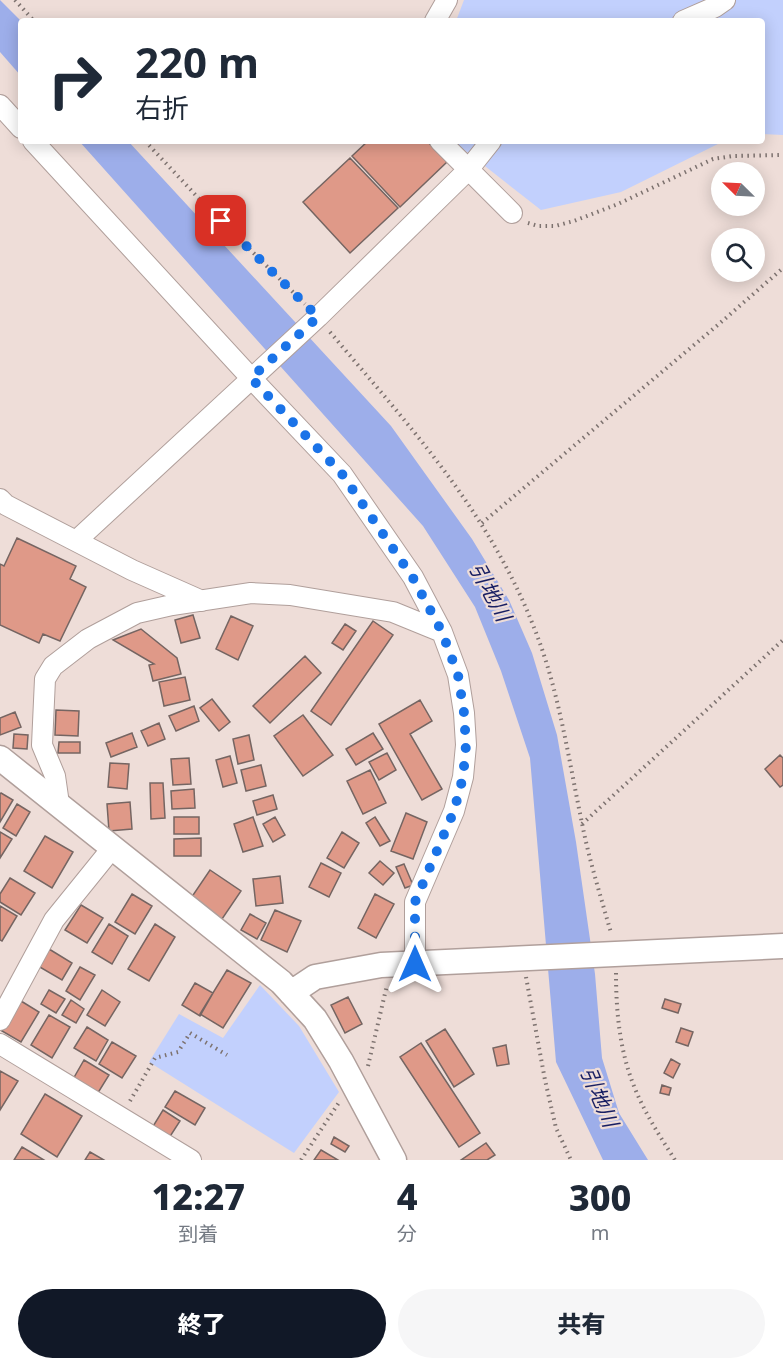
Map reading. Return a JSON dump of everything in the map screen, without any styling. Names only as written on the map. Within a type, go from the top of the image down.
[{"type":"street","points":[[437,18],[447,0]]},
{"type":"street","points":[[690,18],[715,7],[724,0]]},
{"type":"street","points":[[0,105],[18,125]]},
{"type":"street","points":[[36,144],[342,474],[413,578],[442,632],[458,675],[466,745],[463,777],[454,811],[415,902],[415,964]]},
{"type":"street","points":[[443,144],[512,213]]},
{"type":"street","points":[[76,541],[318,317],[468,170],[489,144]]},
{"type":"street","points":[[0,498],[6,505],[132,570],[202,601]]},
{"type":"street","points":[[59,804],[55,776],[42,745],[45,679],[52,666],[88,639],[137,613],[251,593],[290,595],[393,612],[442,632]]},
{"type":"street","points":[[0,758],[291,993],[315,1019],[341,1061],[394,1160]]},
{"type":"street","points":[[0,1020],[54,920],[113,847]]},
{"type":"street","points":[[291,993],[315,977],[381,965],[783,946]]},
{"type":"street","points":[[0,1044],[191,1160]]},
{"type":"path","points":[[15,0],[31,18]]},
{"type":"path","points":[[148,144],[205,205],[318,317],[440,463],[482,523],[510,575],[533,625],[548,669],[567,744],[582,825],[616,954],[616,1010],[625,1058],[635,1091],[675,1160]]},
{"type":"path","points":[[512,213],[523,222],[538,226],[555,226],[618,204],[713,159],[733,156],[783,155]]},
{"type":"path","points":[[482,523],[783,268]]},
{"type":"path","points":[[582,825],[783,640]]},
{"type":"path","points":[[527,958],[545,1080],[556,1128],[571,1160]]},
{"type":"path","points":[[366,1077],[388,978]]},
{"type":"path","points":[[121,1118],[155,1058],[178,1052],[190,1034],[227,1055]]},
{"type":"path","points":[[301,1160],[343,1096]]},
{"type":"shaded area","points":[[464,0],[783,0],[783,135],[765,134],[765,18],[457,18]]},
{"type":"shaded area","points":[[457,144],[718,144],[621,192],[541,210]]},
{"type":"shaded area","points":[[260,985],[299,1026],[339,1092],[294,1153],[149,1062],[179,1014],[223,1038]]},
{"type":"water","points":[[0,0],[18,18],[18,73],[0,52]]},
{"type":"water","name":"引地川","points":[[82,144],[131,144],[391,426],[472,539],[509,600],[532,653],[557,735],[576,842],[595,974],[602,1058],[619,1113],[648,1160],[603,1160],[556,1062],[530,758],[501,671],[475,607],[423,526]]},
{"type":"building","points":[[365,144],[430,144],[447,162],[400,207],[352,156]]},
{"type":"building","points":[[350,158],[398,208],[350,253],[303,202]]},
{"type":"building","points":[[17,538],[76,566],[70,579],[86,587],[60,641],[43,634],[39,643],[0,625],[0,564],[4,566]]},
{"type":"building","points":[[193,615],[200,638],[181,643],[175,620]]},
{"type":"building","points":[[231,616],[253,626],[238,660],[216,649]]},
{"type":"building","points":[[373,621],[393,635],[331,725],[311,711]]},
{"type":"building","points":[[345,624],[356,631],[343,650],[332,643]]},
{"type":"building","points":[[141,629],[177,658],[181,674],[153,681],[149,665],[154,664],[113,640]]},
{"type":"building","points":[[305,656],[321,673],[270,723],[253,706]]},
{"type":"building","points":[[185,677],[190,700],[164,706],[159,682]]},
{"type":"building","points":[[212,699],[230,722],[219,731],[200,708]]},
{"type":"building","points":[[420,700],[432,721],[410,734],[442,789],[422,800],[379,724]]},
{"type":"building","points":[[194,706],[199,721],[176,731],[169,716]]},
{"type":"building","points":[[56,710],[79,711],[78,736],[55,735]]},
{"type":"building","points":[[15,712],[21,727],[0,735],[0,718]]},
{"type":"building","points":[[303,715],[333,755],[303,776],[274,736]]},
{"type":"building","points":[[159,723],[165,739],[148,746],[141,731]]},
{"type":"building","points":[[132,733],[137,747],[111,757],[106,743]]},
{"type":"building","points":[[373,733],[383,749],[356,765],[346,749]]},
{"type":"building","points":[[14,734],[28,735],[27,749],[13,748]]},
{"type":"building","points":[[249,735],[254,760],[238,764],[233,739]]},
{"type":"building","points":[[59,742],[80,742],[80,753],[58,753]]},
{"type":"building","points":[[387,753],[396,770],[379,780],[369,762]]},
{"type":"building","points":[[780,755],[783,758],[783,785],[780,787],[765,769]]},
{"type":"building","points":[[230,756],[237,783],[223,787],[216,760]]},
{"type":"building","points":[[189,758],[191,784],[173,785],[171,759]]},
{"type":"building","points":[[110,763],[129,764],[127,789],[108,787]]},
{"type":"building","points":[[261,765],[266,786],[246,791],[241,770]]},
{"type":"building","points":[[370,770],[386,803],[363,814],[347,781]]},
{"type":"building","points":[[150,783],[163,783],[165,818],[151,819]]},
{"type":"building","points":[[194,789],[195,808],[172,809],[171,791]]},
{"type":"building","points":[[0,794],[13,800],[0,822]]},
{"type":"building","points":[[273,795],[277,809],[257,815],[253,801]]},
{"type":"building","points":[[130,802],[132,829],[109,831],[107,804]]},
{"type":"building","points":[[17,804],[30,812],[16,836],[3,828]]},
{"type":"building","points":[[406,813],[427,822],[413,859],[391,851]]},
{"type":"building","points":[[174,817],[199,817],[199,834],[174,834]]},
{"type":"building","points":[[253,817],[263,846],[243,852],[234,824]]},
{"type":"building","points":[[275,817],[285,835],[273,842],[263,824]]},
{"type":"building","points":[[375,817],[390,841],[380,846],[366,823]]},
{"type":"building","points":[[0,832],[12,839],[0,858]]},
{"type":"building","points":[[342,832],[359,843],[344,868],[327,858]]},
{"type":"building","points":[[45,836],[73,852],[52,888],[24,871]]},
{"type":"building","points":[[201,838],[201,856],[174,856],[174,839]]},
{"type":"building","points":[[380,861],[394,873],[383,885],[369,873]]},
{"type":"building","points":[[321,863],[341,873],[329,897],[309,887]]},
{"type":"building","points":[[404,864],[413,885],[405,888],[396,867]]},
{"type":"building","points":[[210,870],[241,891],[220,922],[189,901]]},
{"type":"building","points":[[280,876],[283,903],[256,906],[253,879]]},
{"type":"building","points":[[10,878],[35,893],[21,915],[0,902],[0,894]]},
{"type":"building","points":[[132,894],[152,906],[135,934],[115,922]]},
{"type":"building","points":[[375,894],[394,904],[376,938],[358,928]]},
{"type":"building","points":[[81,905],[103,918],[87,943],[65,930]]},
{"type":"building","points":[[0,906],[17,916],[2,941],[0,940]]},
{"type":"building","points":[[275,910],[301,921],[287,952],[261,940]]},
{"type":"building","points":[[250,914],[266,923],[257,939],[241,930]]},
{"type":"building","points":[[109,924],[128,936],[112,964],[92,952]]},
{"type":"building","points":[[155,924],[175,937],[149,981],[128,969]]},
{"type":"building","points":[[49,949],[72,963],[62,980],[38,966]]},
{"type":"building","points":[[80,967],[95,975],[80,1000],[66,991]]},
{"type":"building","points":[[227,970],[251,983],[223,1028],[200,1014]]},
{"type":"building","points":[[195,983],[213,993],[200,1016],[182,1005]]},
{"type":"building","points":[[49,990],[65,999],[56,1013],[41,1004]]},
{"type":"building","points":[[102,990],[120,1002],[105,1026],[87,1015]]},
{"type":"building","points":[[348,997],[362,1024],[345,1033],[331,1005]]},
{"type":"building","points":[[665,999],[681,1004],[678,1013],[662,1008]]},
{"type":"building","points":[[71,1000],[84,1009],[76,1023],[62,1015]]},
{"type":"building","points":[[21,1001],[39,1012],[21,1042],[2,1031]]},
{"type":"building","points":[[49,1015],[70,1027],[52,1058],[31,1045]]},
{"type":"building","points":[[87,1027],[108,1040],[96,1061],[74,1048]]},
{"type":"building","points":[[681,1028],[693,1032],[688,1046],[676,1042]]},
{"type":"building","points":[[445,1029],[474,1074],[454,1087],[426,1041]]},
{"type":"building","points":[[112,1042],[136,1056],[122,1078],[99,1064]]},
{"type":"building","points":[[421,1043],[480,1133],[459,1147],[400,1057]]},
{"type":"building","points":[[506,1045],[509,1064],[497,1066],[493,1048]]},
{"type":"building","points":[[671,1059],[680,1064],[673,1078],[664,1073]]},
{"type":"building","points":[[84,1060],[109,1075],[96,1096],[72,1081]]},
{"type":"building","points":[[0,1071],[18,1081],[0,1110]]},
{"type":"building","points":[[662,1085],[671,1088],[669,1095],[660,1093]]},
{"type":"building","points":[[175,1091],[205,1108],[195,1125],[165,1107]]},
{"type":"building","points":[[45,1094],[82,1116],[57,1157],[21,1134]]},
{"type":"building","points":[[163,1110],[180,1121],[169,1138],[152,1128]]},
{"type":"building","points":[[334,1137],[349,1146],[345,1152],[331,1144]]},
{"type":"building","points":[[486,1143],[495,1155],[487,1160],[461,1160]]},
{"type":"building","points":[[22,1147],[44,1160],[14,1160]]},
{"type":"building","points":[[321,1150],[338,1160],[314,1160]]},
{"type":"building","points":[[90,1152],[104,1160],[85,1160]]},
{"type":"route","points":[[221,221],[318,317],[251,378],[342,474],[413,578],[442,632],[458,675],[466,745],[463,777],[454,811],[415,902],[415,964]]}]
